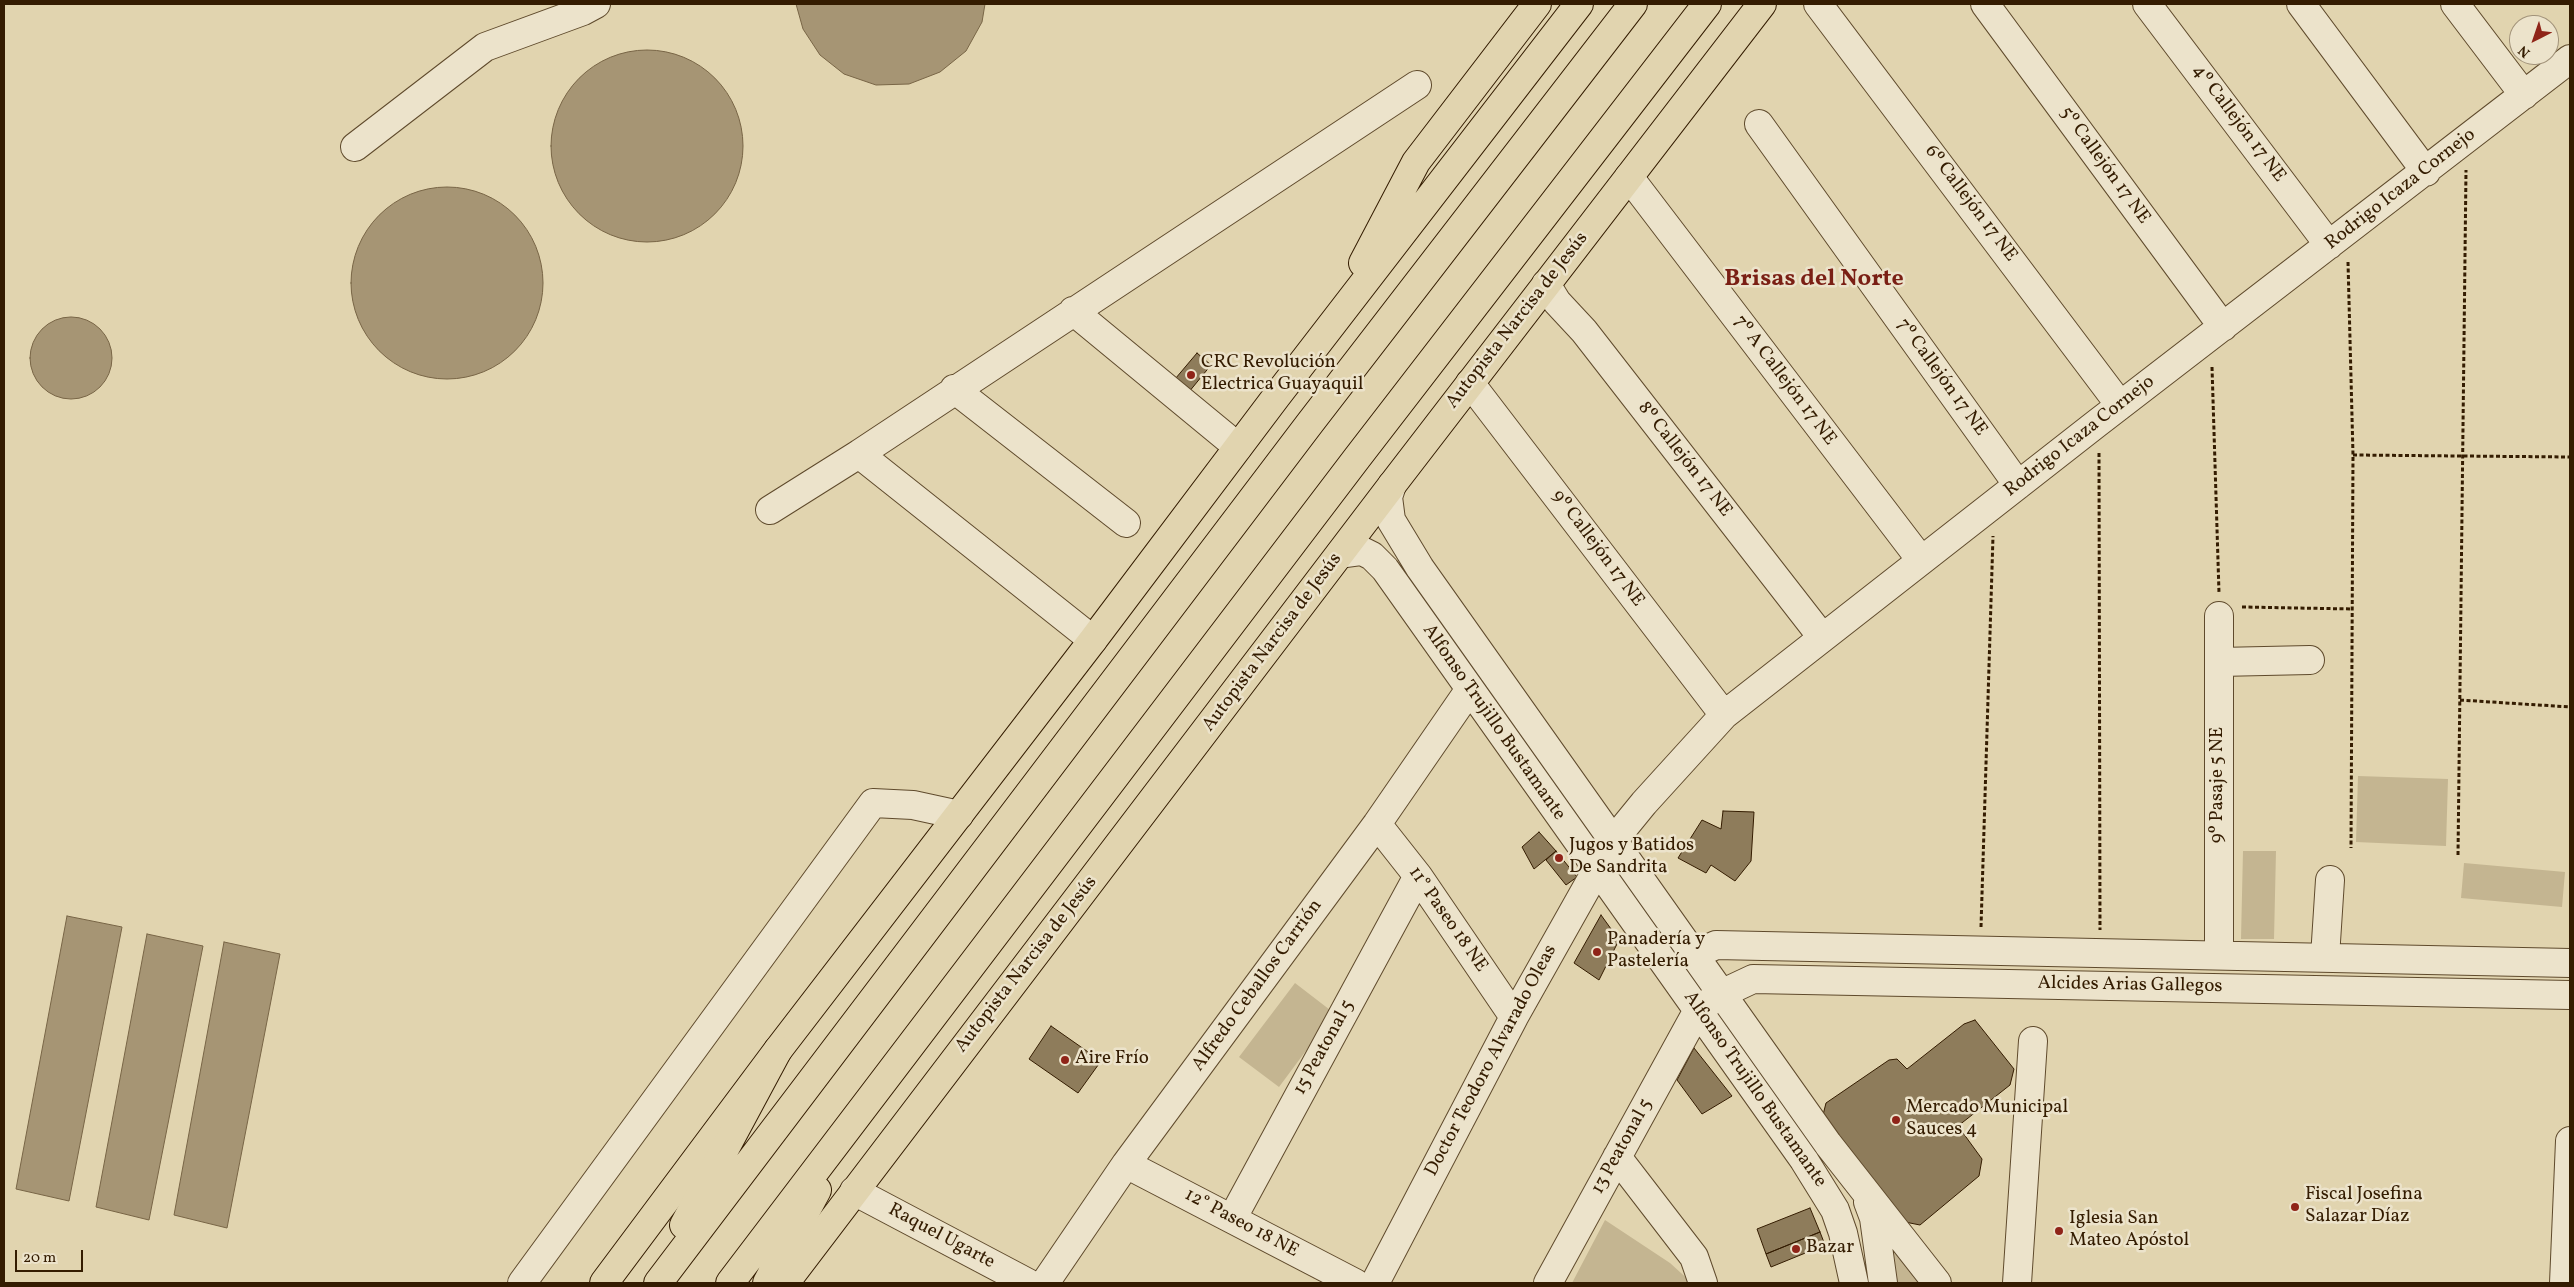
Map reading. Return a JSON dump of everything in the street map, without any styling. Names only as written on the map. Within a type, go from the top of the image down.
[{"type":"main road","points":[[1329,328],[1416,162],[1537,4]]},
{"type":"main road","points":[[604,1283],[778,1050],[1579,4]]},
{"type":"main road","points":[[658,1283],[1310,423],[1633,4]]},
{"type":"main road","points":[[730,1283],[859,1111],[1707,4]]},
{"type":"main road","name":"Autopista Narcisa de Jesús","points":[[785,1283],[1392,485],[1762,4]]},
{"type":"main road","points":[[653,1283],[778,1050]]},
{"type":"main road","points":[[767,1283],[859,1111]]},
{"type":"street","points":[[355,147],[485,47],[583,11],[596,4]]},
{"type":"street","name":"6º Callejón 17 NE","points":[[1818,4],[2120,405]]},
{"type":"street","name":"5º Callejón 17 NE","points":[[1985,4],[2217,332]]},
{"type":"street","name":"4º Callejón 17 NE","points":[[2147,4],[2338,239]]},
{"type":"street","points":[[2301,4],[2426,172]]},
{"type":"street","points":[[2455,4],[2524,95]]},
{"type":"street","name":"Rodrigo Icaza Cornejo","points":[[1613,841],[1644,803],[1724,716],[1822,637],[2120,405],[2426,172],[2570,59]]},
{"type":"street","points":[[770,510],[859,454],[954,389],[1417,85]]},
{"type":"street","name":"7º Callejón 17 NE","points":[[1759,124],[2018,485]]},
{"type":"street","name":"7º A Callejón 17 NE","points":[[1629,177],[1921,560]]},
{"type":"street","name":"8º Callejón 17 NE","points":[[1546,284],[1557,302],[1584,331],[1822,637]]},
{"type":"street","points":[[1073,311],[1238,447]]},
{"type":"street","name":"9º Callejón 17 NE","points":[[1470,383],[1724,716]]},
{"type":"street","points":[[954,389],[1126,523]]},
{"type":"street","points":[[859,454],[1093,640]]},
{"type":"street","name":"Alfonso Trujillo Bustamante","points":[[1392,485],[1388,497],[1392,520],[1420,568],[1858,1185]]},
{"type":"street","name":"Alfonso Trujillo Bustamante","points":[[1340,554],[1362,551],[1372,556],[1385,569],[1596,870],[1698,1010],[1825,1190],[1844,1233],[1853,1278]]},
{"type":"street","name":"9º Pasaje 5 NE","points":[[2219,611],[2219,955]]},
{"type":"street","points":[[2219,662],[2310,660]]},
{"type":"street","name":"Alfredo Ceballos Carrión","points":[[1045,1283],[1126,1164],[1377,824],[1470,689]]},
{"type":"street","points":[[522,1283],[873,803],[913,805],[959,815]]},
{"type":"street","name":"11° Paseo 18 NE","points":[[1377,824],[1418,876],[1514,1017]]},
{"type":"street","name":"Doctor Teodoro Alvarado Oleas","points":[[1375,1283],[1514,1017],[1613,841]]},
{"type":"street","name":"15 Peatonal 5","points":[[1232,1219],[1418,876]]},
{"type":"street","points":[[2325,957],[2330,880]]},
{"type":"street","name":"Alcides Arias Gallegos","points":[[1694,955],[1716,945],[2570,963]]},
{"type":"street","name":"Alcides Arias Gallegos","points":[[1698,1010],[1721,994],[1745,982],[1762,978],[2570,996]]},
{"type":"street","name":"13 Peatonal 5","points":[[1548,1283],[1698,1010]]},
{"type":"street","points":[[2017,1283],[2033,1041]]},
{"type":"street","points":[[2564,1283],[2570,1141]]},
{"type":"street","points":[[1617,1158],[1694,1257],[1703,1283]]},
{"type":"street","name":"12° Paseo 18 NE","points":[[1126,1164],[1355,1283]]},
{"type":"street","points":[[1858,1185],[1874,1218],[1882,1283]]},
{"type":"street","points":[[1858,1185],[1937,1283]]},
{"type":"street","name":"Raquel Ugarte","points":[[854,1191],[1028,1283]]},
{"type":"path","points":[[2458,854],[2464,456],[2466,140]]},
{"type":"path","points":[[2338,239],[2353,455],[2351,848]]},
{"type":"path","points":[[2217,332],[2219,611],[2353,609]]},
{"type":"path","points":[[2096,424],[2101,714],[2100,953]]},
{"type":"path","points":[[2353,455],[2570,457]]},
{"type":"path","points":[[1980,950],[1994,528],[1991,507]]},
{"type":"path","points":[[2460,700],[2570,707]]},
{"type":"shaded area","points":[[796,4],[985,4],[982,22],[966,51],[940,72],[909,84],[876,85],[844,74],[820,55],[803,29]]},
{"type":"shaded area","points":[[638,50],[656,50],[684,57],[700,66],[715,78],[727,93],[736,109],[743,137],[743,155],[736,183],[727,199],[715,214],[700,226],[684,235],[656,242],[638,242],[619,238],[602,231],[586,220],[573,207],[562,191],[555,174],[551,155],[551,137],[555,118],[562,101],[573,85],[586,72],[602,61],[619,54]]},
{"type":"shaded area","points":[[438,187],[456,187],[484,194],[500,203],[515,215],[527,230],[536,246],[543,274],[543,292],[536,320],[527,336],[515,351],[500,363],[484,372],[456,379],[438,379],[419,375],[402,368],[386,357],[373,344],[362,328],[355,311],[351,292],[351,274],[355,255],[362,238],[373,222],[386,209],[402,198],[419,191]]},
{"type":"shaded area","points":[[71,317],[87,320],[100,329],[109,342],[112,358],[109,374],[100,387],[87,396],[71,399],[55,396],[42,387],[33,374],[30,358],[33,342],[42,329],[55,320]]},
{"type":"shaded area","points":[[2358,776],[2448,779],[2446,846],[2356,842]]},
{"type":"shaded area","points":[[2243,851],[2276,851],[2274,939],[2241,939]]},
{"type":"shaded area","points":[[2464,863],[2565,872],[2562,907],[2461,898]]},
{"type":"shaded area","points":[[67,916],[122,927],[69,1201],[16,1189]]},
{"type":"shaded area","points":[[147,934],[203,946],[149,1220],[96,1207]]},
{"type":"shaded area","points":[[224,942],[280,954],[227,1228],[174,1215]]},
{"type":"shaded area","points":[[1295,983],[1334,1013],[1279,1087],[1239,1057]]},
{"type":"shaded area","points":[[1605,1220],[1670,1263],[1692,1283],[1572,1283]]},
{"type":"shaded area","points":[[1897,1247],[1924,1283],[1894,1283],[1890,1249]]},
{"type":"building","name":"CRC Revolución Electrica Guayaquil","points":[[1197,353],[1211,365],[1184,398],[1170,385]]},
{"type":"building","points":[[1723,811],[1754,812],[1751,861],[1735,881],[1711,865],[1706,873],[1678,858],[1702,820],[1721,829]]},
{"type":"building","points":[[1539,832],[1556,851],[1534,869],[1522,847]]},
{"type":"building","points":[[1556,851],[1577,877],[1566,885],[1546,860]]},
{"type":"building","name":"Panadería y Pastelería","points":[[1601,915],[1619,940],[1599,980],[1574,963]]},
{"type":"building","name":"Mercado Municipal Sauces 4","points":[[1975,1020],[2014,1069],[2010,1085],[1958,1126],[1982,1159],[1979,1176],[1920,1225],[1905,1222],[1823,1115],[1826,1103],[1889,1060],[1897,1059],[1907,1069],[1964,1024]]},
{"type":"building","name":"Aire Frío","points":[[1051,1026],[1101,1061],[1078,1093],[1029,1059]]},
{"type":"building","points":[[1694,1048],[1732,1096],[1702,1114],[1677,1080]]},
{"type":"building","points":[[1810,1208],[1820,1232],[1766,1254],[1757,1229]]},
{"type":"building","name":"Bazar","points":[[1820,1232],[1825,1245],[1771,1267],[1766,1254]]},
{"type":"place","name":"CRC Revolución Electrica Guayaquil","points":[[1191,375]]},
{"type":"place","name":"Jugos y Batidos De Sandrita","points":[[1559,858]]},
{"type":"place","name":"Panadería y Pastelería","points":[[1597,952]]},
{"type":"place","name":"Aire Frío","points":[[1065,1060]]},
{"type":"place","name":"Mercado Municipal Sauces 4","points":[[1896,1120]]},
{"type":"place","name":"Fiscal Josefina Salazar Díaz","points":[[2295,1207]]},
{"type":"place","name":"Iglesia San Mateo Apóstol","points":[[2059,1231]]},
{"type":"place","name":"Bazar","points":[[1796,1249]]},
{"type":"district","name":"Brisas del Norte","points":[[1814,281]]}]
